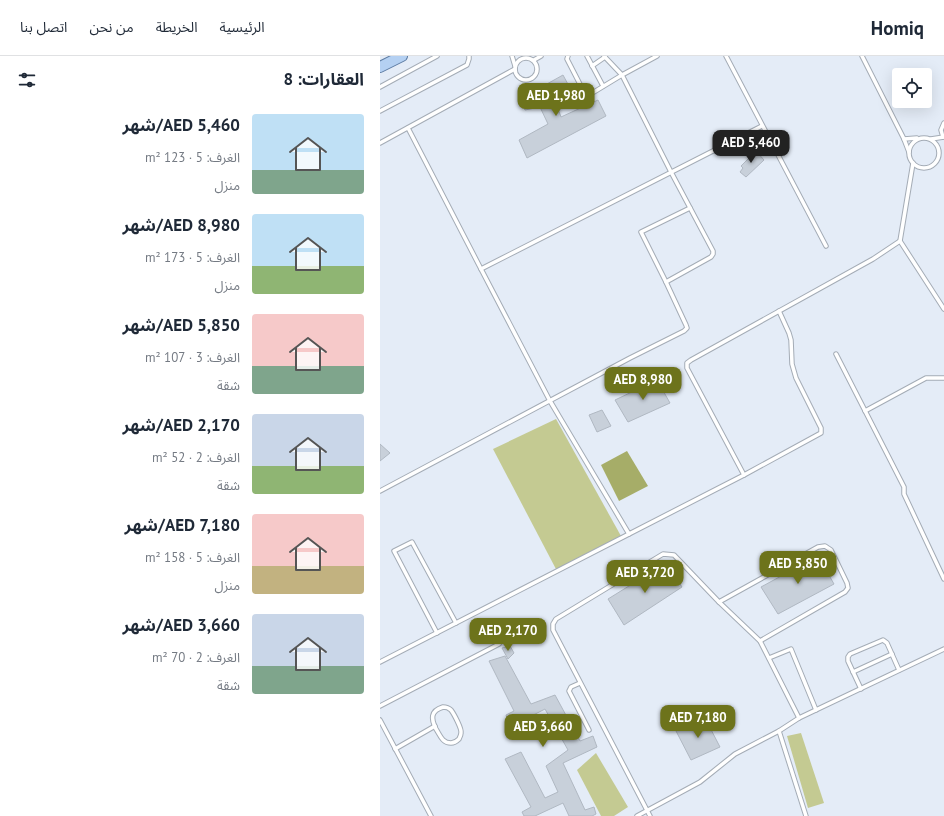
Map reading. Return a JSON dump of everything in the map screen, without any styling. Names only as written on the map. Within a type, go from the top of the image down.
[{"type":"main road","points":[[380,67],[402,56]]},
{"type":"lane","points":[[380,86],[437,56]]},
{"type":"lane","points":[[380,112],[468,65],[469,56]]},
{"type":"lane","points":[[380,143],[515,68],[519,60],[526,57],[534,60],[538,68],[535,76],[527,80],[519,77],[516,74],[515,68],[512,56]]},
{"type":"lane","points":[[534,60],[541,56]]},
{"type":"lane","points":[[568,56],[567,59],[584,92],[594,92],[657,56]]},
{"type":"lane","points":[[587,56],[603,86]]},
{"type":"lane","points":[[592,66],[605,56],[622,75],[713,251],[711,257],[666,282]]},
{"type":"lane","points":[[726,56],[826,246]]},
{"type":"lane","points":[[862,56],[904,139],[913,163],[918,167],[930,168],[938,160],[940,154],[936,142],[925,137],[904,139]]},
{"type":"lane","points":[[931,139],[943,137],[941,130],[944,123]]},
{"type":"lane","points":[[481,269],[762,126]]},
{"type":"lane","points":[[408,128],[550,401],[629,534]]},
{"type":"lane","points":[[909,152],[910,146],[919,138]]},
{"type":"lane","points":[[938,160],[944,158]]},
{"type":"lane","points":[[913,163],[900,241],[944,309]]},
{"type":"lane","points":[[380,491],[684,331],[686,325],[641,232],[690,208]]},
{"type":"lane","points":[[744,475],[687,368],[687,363],[873,259],[900,241]]},
{"type":"lane","points":[[380,662],[744,475],[821,433],[822,430],[796,378],[792,364],[791,340],[778,311]]},
{"type":"lane","points":[[836,354],[904,487],[904,494],[944,579]]},
{"type":"lane","points":[[865,411],[926,378],[944,378]]},
{"type":"lane","points":[[437,633],[394,551],[412,542],[456,623]]},
{"type":"lane","points":[[719,602],[818,547],[825,546],[831,550],[847,583],[848,588],[845,592],[760,641]]},
{"type":"lane","points":[[650,816],[552,630],[552,624],[556,619],[663,554],[674,555],[719,602],[760,641],[799,718]]},
{"type":"lane","points":[[861,689],[848,659],[850,654],[883,640],[886,642],[899,670]]},
{"type":"lane","points":[[380,706],[499,644]]},
{"type":"lane","points":[[769,658],[791,649],[816,710]]},
{"type":"lane","points":[[637,816],[700,782],[735,754],[779,731],[799,718],[944,649]]},
{"type":"lane","points":[[853,672],[892,654]]},
{"type":"lane","points":[[580,683],[571,687],[569,691],[589,730]]},
{"type":"lane","points":[[438,708],[447,708],[451,710],[461,729],[460,737],[453,742],[445,742],[435,726],[432,720],[434,711],[438,708]]},
{"type":"lane","points":[[380,720],[431,816]]},
{"type":"lane","points":[[395,749],[435,726]]},
{"type":"lane","points":[[779,731],[806,816]]},
{"type":"shaded area","points":[[556,419],[621,536],[557,571],[493,449]]},
{"type":"shaded area","points":[[627,451],[648,486],[619,501],[601,465]]},
{"type":"shaded area","points":[[801,733],[824,803],[808,808],[787,736]]},
{"type":"shaded area","points":[[596,753],[628,807],[614,816],[601,816],[577,770]]},
{"type":"building","points":[[563,75],[570,88],[554,98],[561,117],[598,100],[606,116],[527,158],[519,140],[548,124],[540,107],[525,110],[520,99]]},
{"type":"building","points":[[756,151],[764,160],[746,177],[740,172],[743,168],[741,166]]},
{"type":"building","points":[[657,380],[670,403],[628,422],[615,400]]},
{"type":"building","points":[[602,410],[611,426],[597,432],[589,415]]},
{"type":"building","points":[[380,444],[390,453],[380,461]]},
{"type":"building","points":[[818,556],[834,584],[778,614],[761,587]]},
{"type":"building","points":[[666,563],[682,587],[624,625],[608,599]]},
{"type":"building","points":[[510,646],[514,653],[508,659],[502,648]]},
{"type":"building","points":[[505,656],[531,704],[555,695],[580,741],[593,736],[597,747],[563,763],[585,810],[594,807],[596,814],[592,816],[569,816],[563,803],[535,816],[524,816],[522,812],[531,807],[505,759],[521,752],[545,798],[558,792],[546,766],[568,750],[545,709],[510,727],[506,715],[514,711],[489,661]]},
{"type":"building","points":[[705,718],[720,747],[691,760],[676,731]]}]
